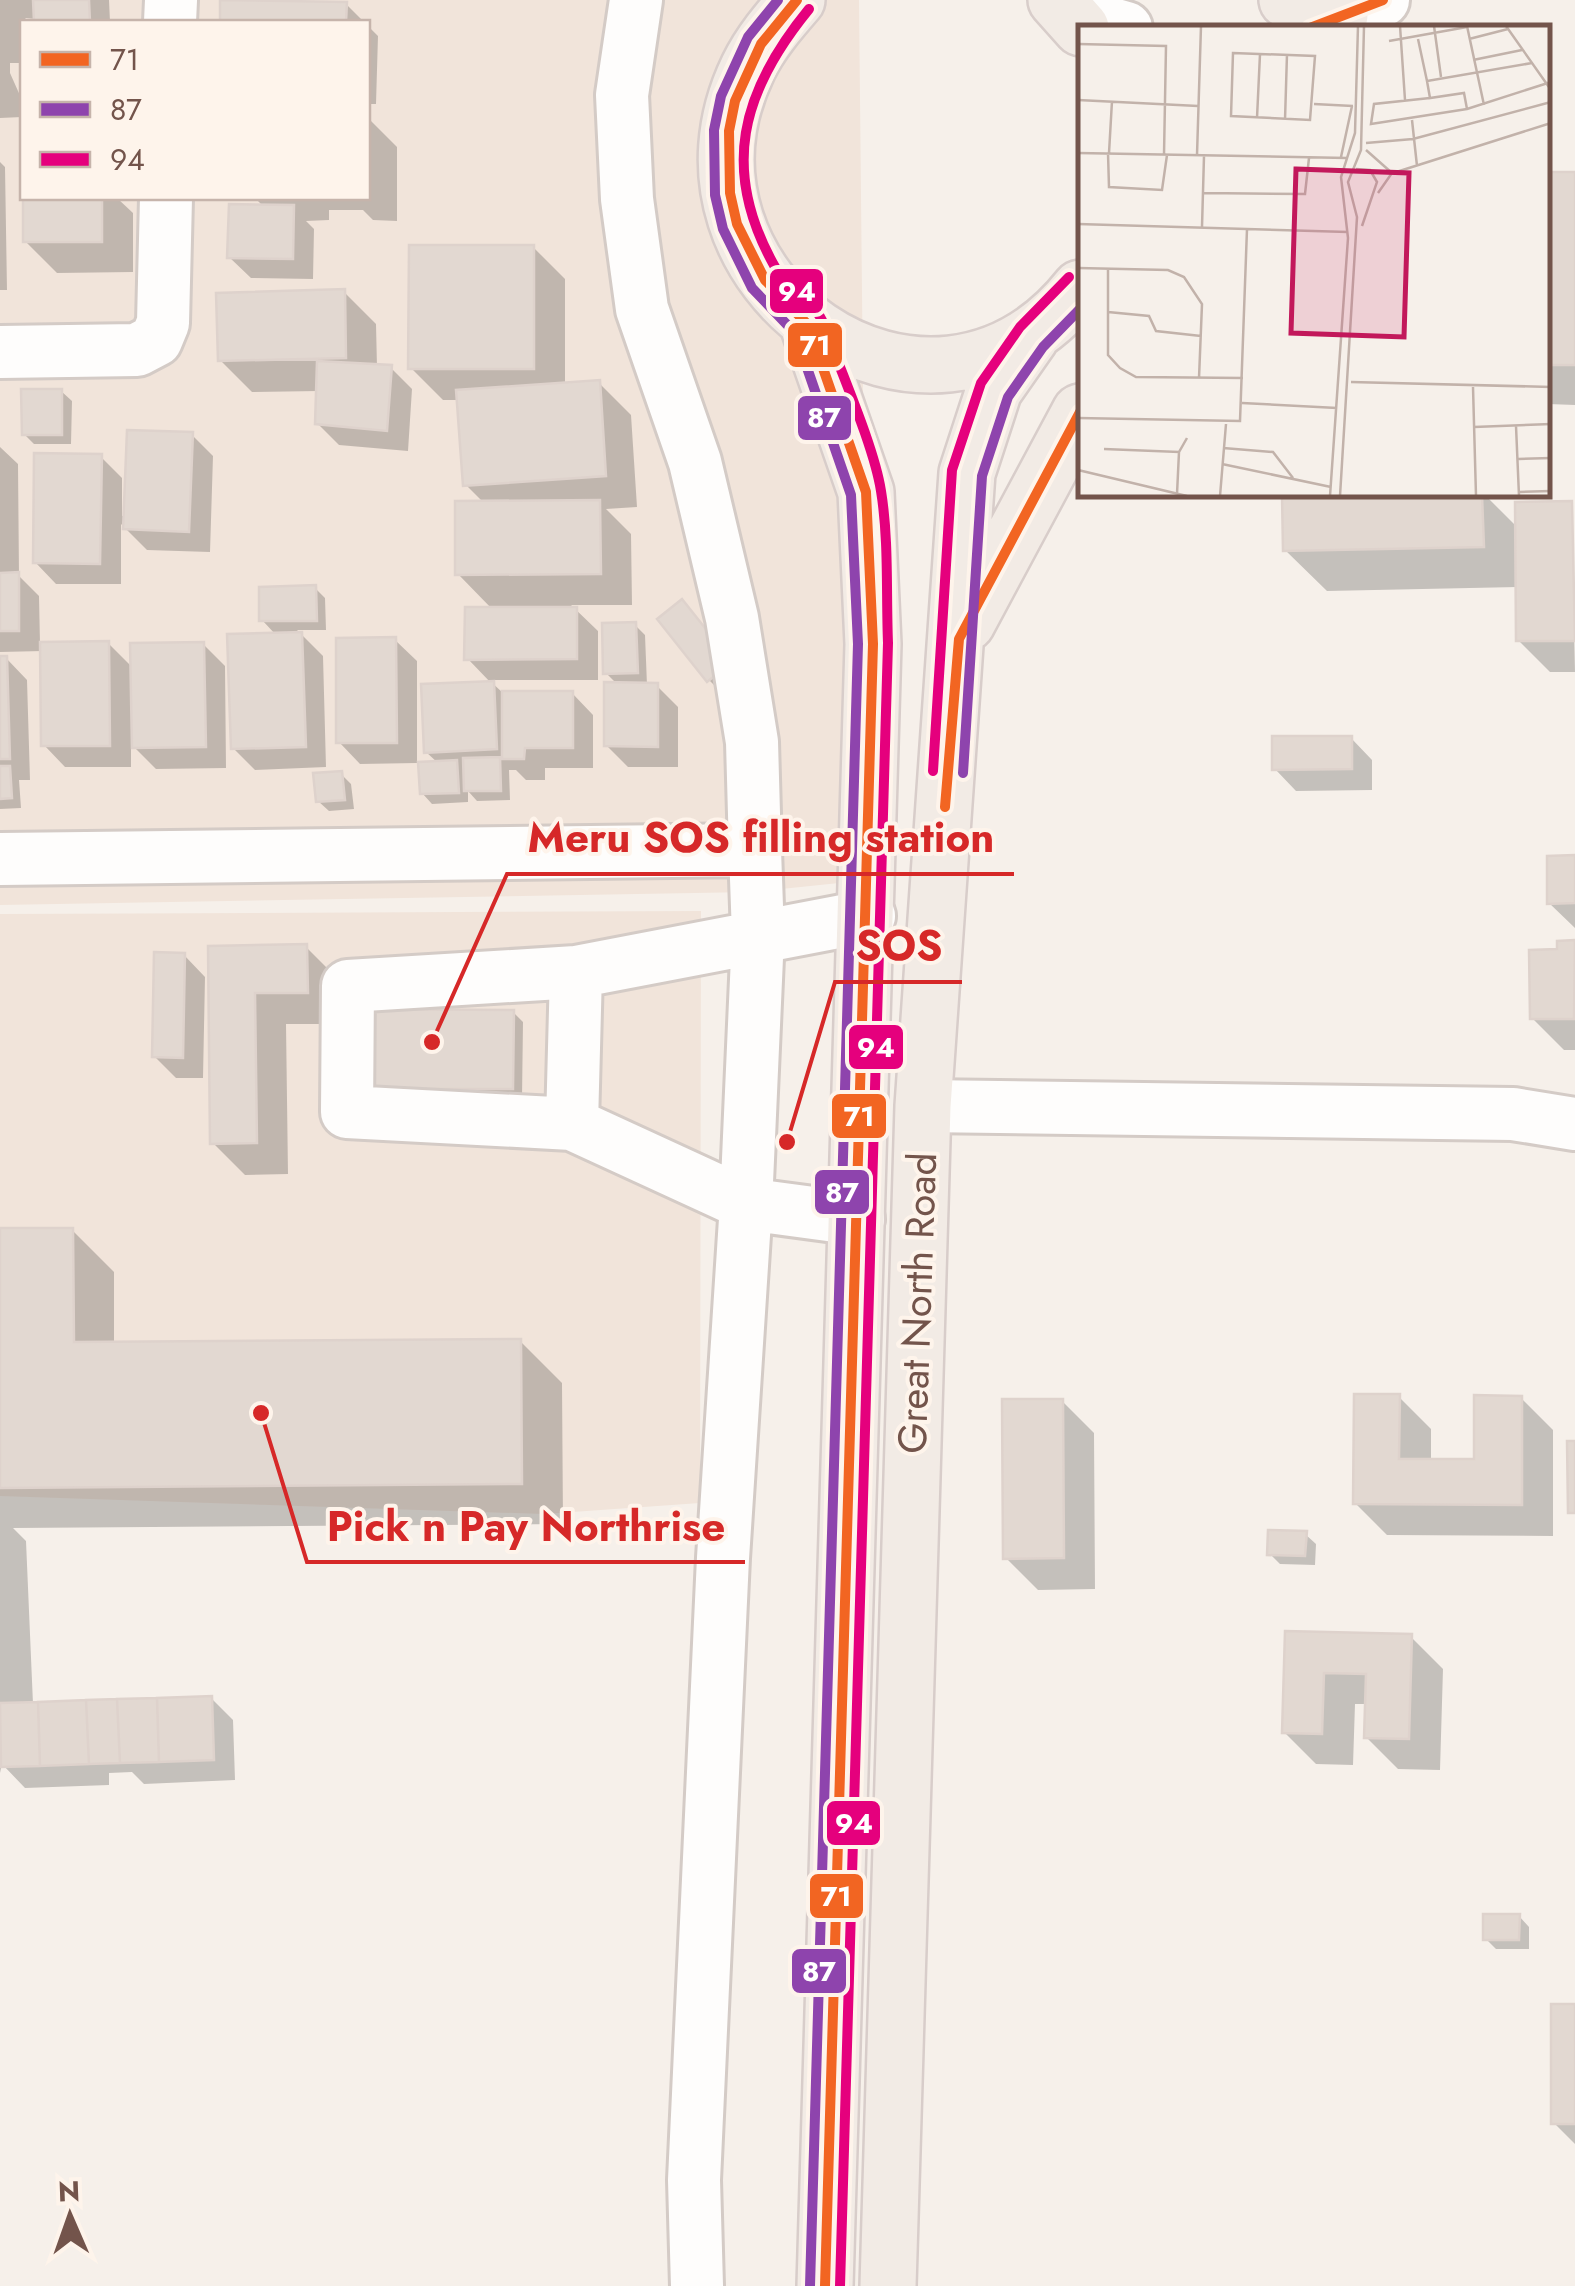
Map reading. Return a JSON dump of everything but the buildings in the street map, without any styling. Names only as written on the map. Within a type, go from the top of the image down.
[{"type":"main road","points":[[796,0],[761,44],[746,71],[732,116],[727,163],[737,224],[749,253],[765,280],[808,325],[836,344],[901,364],[968,362],[1031,336],[1078,290]]},
{"type":"main road","points":[[1287,0],[1340,17]]},
{"type":"main road","name":"Great North Road","points":[[808,325],[866,492],[873,644],[825,2286]]},
{"type":"main road","name":"Great North Road","points":[[888,2286],[923,1106],[967,473],[994,390],[1031,336]]},
{"type":"main road","points":[[958,639],[1078,416]]},
{"type":"street","points":[[636,0],[622,95],[627,199],[642,309],[695,462],[732,618],[752,742],[758,935],[704,1936],[694,2180],[697,2286]]},
{"type":"street","points":[[1069,13],[1115,25]]},
{"type":"street","points":[[0,352],[138,350],[156,340],[163,323],[166,200]]},
{"type":"street","points":[[0,859],[755,850]]},
{"type":"street","points":[[858,1218],[746,1204],[572,1124],[346,1112],[348,986],[576,972],[868,916]]},
{"type":"street","points":[[572,1124],[576,972]]},
{"type":"street","points":[[923,1106],[1512,1114],[1575,1124]]},
{"type":"shaded area","points":[[0,0],[859,0],[868,880],[752,892],[0,905]]},
{"type":"shaded area","points":[[701,911],[700,1503],[544,1514],[0,1496],[0,914]]},
{"type":"transit line","name":"87","points":[[778,0],[748,37],[721,96],[714,130],[715,195],[723,229],[752,288],[795,333],[851,495],[858,644],[810,2286]]},
{"type":"transit line","name":"71","points":[[797,0],[761,44],[735,101],[729,131],[730,193],[737,224],[765,280],[808,325],[866,492],[873,644],[825,2286]]},
{"type":"transit line","name":"71","points":[[1318,25],[1383,0]]},
{"type":"transit line","name":"94","points":[[809,9],[767,71],[754,102],[746,133],[744,165],[758,231],[775,267],[820,317],[871,452],[885,529],[888,643],[840,2286]]},
{"type":"transit line","name":"94","points":[[933,771],[952,470],[981,383],[1020,327],[1069,277]]},
{"type":"transit line","name":"87","points":[[963,773],[982,476],[1008,397],[1043,347],[1078,311]]},
{"type":"transit line","name":"71","points":[[945,807],[959,639],[1078,416]]},
{"type":"place","name":"Meru SOS filling station","points":[[432,1042]]},
{"type":"place","name":"SOS","points":[[787,1142]]},
{"type":"place","name":"Pick n Pay Northrise","points":[[261,1413]]}]
